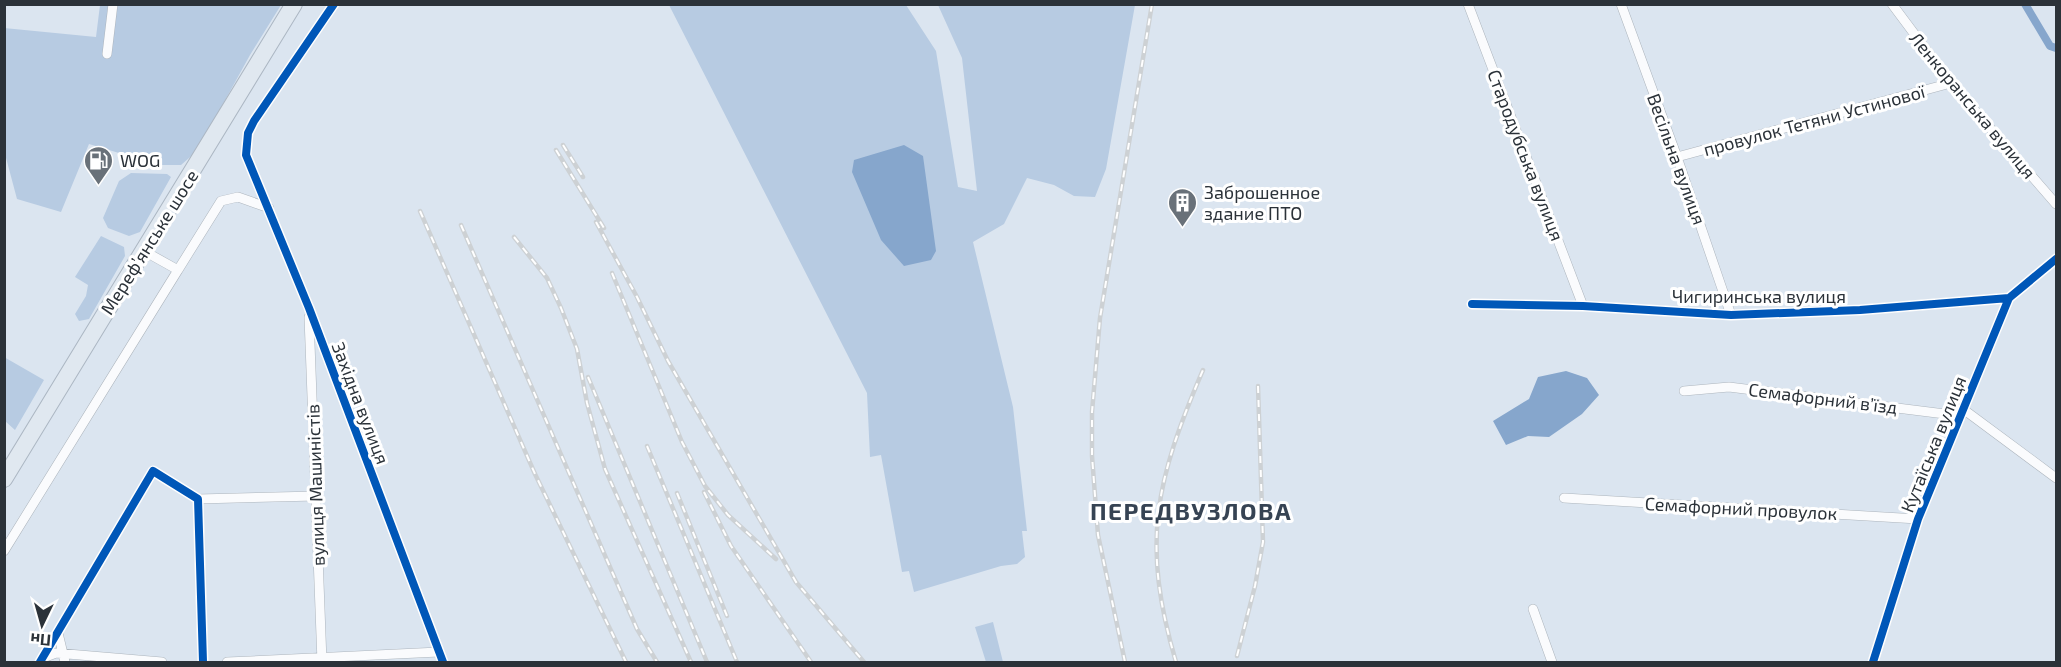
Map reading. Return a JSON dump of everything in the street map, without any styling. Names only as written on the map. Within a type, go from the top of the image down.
[{"type":"highway","name":"Мереф’янське шосе","points":[[4,480],[294,4]]},
{"type":"street","points":[[107,54],[113,4]]},
{"type":"street","name":"Західна вулиця","points":[[334,4],[254,121],[248,133],[246,155],[309,308],[443,663]]},
{"type":"street","name":"Стародубська вулиця","points":[[1468,4],[1583,306]]},
{"type":"street","name":"Весільна вулиця","points":[[1621,4],[1731,315]]},
{"type":"street","name":"Ленкоранська вулиця","points":[[1892,4],[1951,82],[2056,204]]},
{"type":"street","name":"провулок Тетяни Устинової","points":[[1677,157],[1951,82]]},
{"type":"street","points":[[4,550],[221,201],[238,197],[269,208]]},
{"type":"street","points":[[144,251],[178,270]]},
{"type":"street","name":"Кутаїська вулиця","points":[[1874,663],[1918,519],[2009,298],[2056,259]]},
{"type":"street","name":"Чигиринська вулиця","points":[[1472,304],[1583,306],[1731,315],[1860,310],[2009,298]]},
{"type":"street","name":"вулиця Машиністів","points":[[309,308],[322,660]]},
{"type":"street","name":"Семафорний в’їзд","points":[[1684,392],[1729,387],[1962,413]]},
{"type":"street","points":[[1962,413],[2056,478]]},
{"type":"street","points":[[41,660],[153,471],[198,499],[316,496]]},
{"type":"street","name":"Семафорний провулок","points":[[1564,498],[1918,519]]},
{"type":"street","points":[[198,499],[203,663]]},
{"type":"street","points":[[1533,609],[1552,663]]},
{"type":"street","points":[[58,633],[64,658]]},
{"type":"street","points":[[227,663],[385,659],[439,652]]},
{"type":"street","points":[[41,660],[56,653],[64,658],[162,663]]},
{"type":"shaded area","points":[[100,5],[281,5],[250,55],[197,151],[181,165],[159,165],[89,144],[61,212],[17,199],[5,154],[4,28],[96,37]]},
{"type":"shaded area","points":[[669,5],[906,5],[936,51],[958,187],[977,191],[962,58],[938,5],[1135,5],[1106,169],[1095,197],[1074,196],[1054,185],[1027,178],[1004,224],[973,242],[1013,407],[1027,531],[1022,531],[1025,557],[1017,564],[1001,566],[914,592],[909,571],[902,572],[881,455],[870,457],[867,393]]},
{"type":"shaded area","points":[[131,173],[167,174],[171,177],[140,232],[129,236],[108,228],[103,218],[119,181]]},
{"type":"shaded area","points":[[101,236],[124,247],[125,256],[89,319],[79,321],[75,314],[86,296],[88,285],[75,277]]},
{"type":"shaded area","points":[[4,357],[44,380],[15,430],[5,421]]},
{"type":"shaded area","points":[[993,622],[1003,662],[986,662],[975,627]]},
{"type":"water","points":[[904,145],[923,156],[936,251],[931,260],[904,266],[881,240],[852,172],[854,160]]},
{"type":"water","points":[[1566,371],[1587,378],[1599,395],[1582,414],[1549,437],[1528,436],[1506,445],[1493,421],[1529,399],[1538,377]]},
{"type":"waterway","points":[[2025,4],[2050,46],[2056,48]]},
{"type":"railway","points":[[1125,662],[1098,535],[1092,456],[1092,412],[1100,318],[1152,4]]},
{"type":"railway","points":[[563,145],[583,177]]},
{"type":"railway","points":[[556,150],[604,228]]},
{"type":"railway","points":[[420,211],[535,474],[626,662]]},
{"type":"railway","points":[[596,222],[637,297],[668,361],[796,582],[864,662]]},
{"type":"railway","points":[[461,225],[637,629],[657,662]]},
{"type":"railway","points":[[514,237],[547,278],[561,308],[577,349],[587,403],[605,469],[691,662]]},
{"type":"railway","points":[[612,273],[682,442],[705,486],[728,515],[776,559]]},
{"type":"railway","points":[[1176,662],[1165,620],[1159,582],[1158,513],[1164,480],[1174,446],[1203,370]]},
{"type":"railway","points":[[588,377],[707,662]]},
{"type":"railway","points":[[1237,656],[1255,586],[1263,542],[1258,386]]},
{"type":"railway","points":[[647,446],[737,662]]},
{"type":"railway","points":[[704,492],[731,546],[811,662]]},
{"type":"railway","points":[[677,493],[727,616]]},
{"type":"cycle path","points":[[334,4],[254,121],[248,133],[246,155],[309,308],[443,662]]},
{"type":"cycle path","points":[[1873,662],[1918,519],[2009,298],[2056,259]]},
{"type":"cycle path","points":[[1472,304],[1583,306],[1731,315],[1860,310],[2009,298]]},
{"type":"cycle path","points":[[40,662],[153,471],[198,499],[203,662]]},
{"type":"place","name":"WOG","points":[[99,186]]},
{"type":"place","name":"Заброшенное здание ПТО","points":[[1183,228]]},
{"type":"district","name":"ПЕРЕДВУЗЛОВА","points":[[1191,510]]}]
